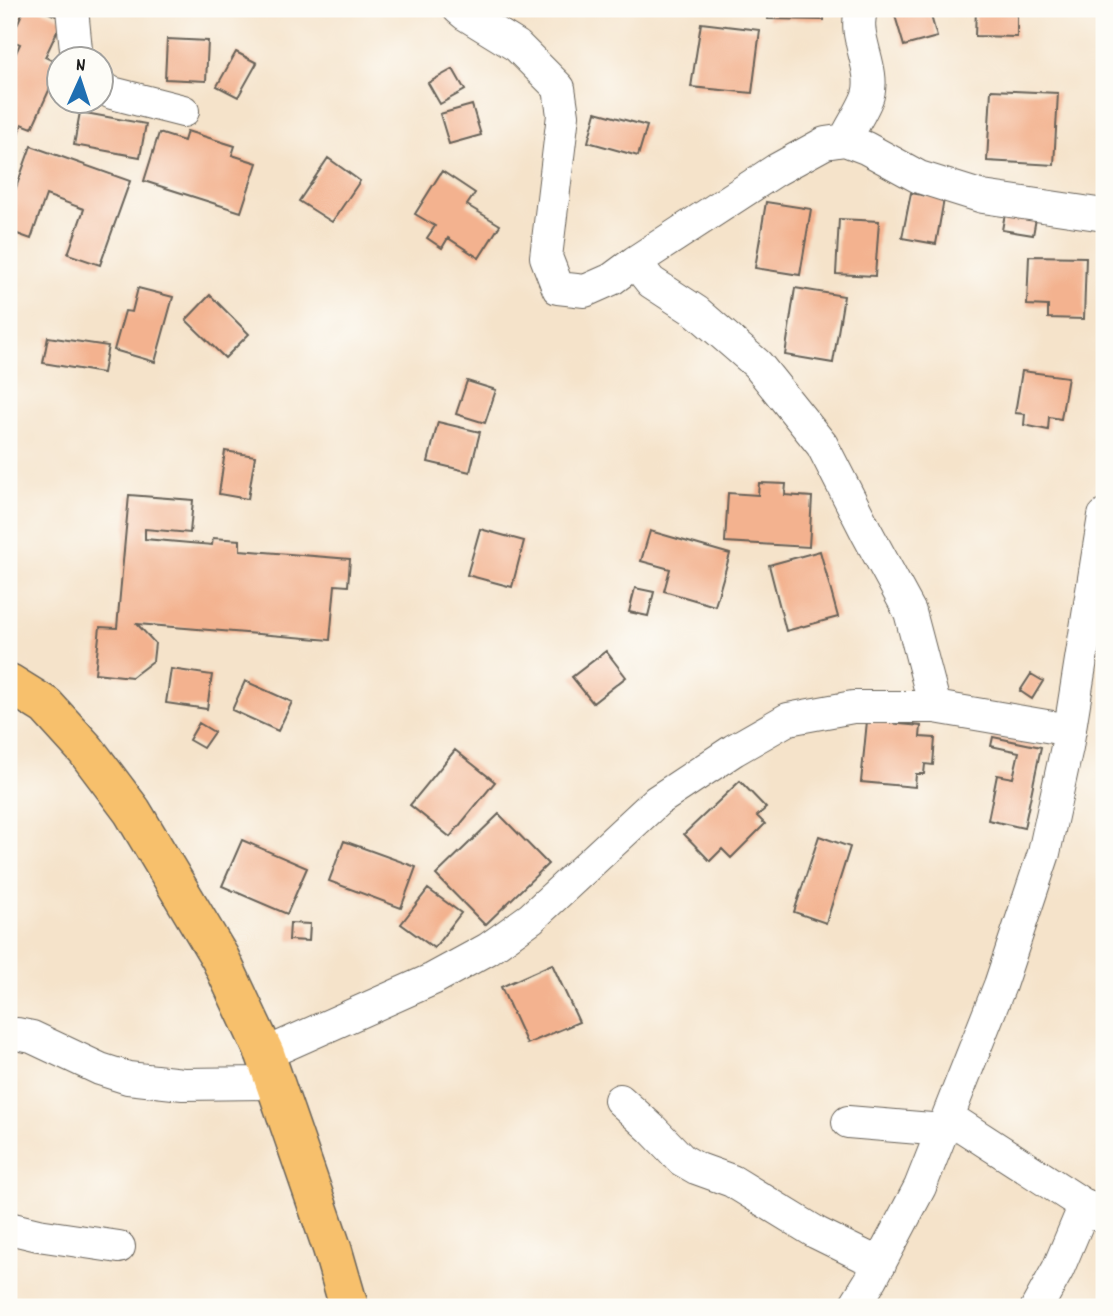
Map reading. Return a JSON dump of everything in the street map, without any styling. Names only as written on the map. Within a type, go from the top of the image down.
[{"type":"main road","points":[[9,683],[46,706],[86,750],[132,811],[220,958],[270,1069],[332,1248],[348,1307]]},
{"type":"street","points":[[72,9],[76,46]]},
{"type":"street","points":[[459,9],[517,46],[559,88],[563,115],[546,257],[558,288],[584,291],[612,279],[776,170],[825,143],[845,139],[919,177],[983,197],[1104,215]]},
{"type":"street","points":[[845,139],[868,94],[868,68],[859,16],[862,9]]},
{"type":"street","points":[[116,94],[183,111]]},
{"type":"street","points":[[635,262],[651,282],[696,312],[757,364],[822,445],[910,612],[935,707]]},
{"type":"street","points":[[854,1307],[880,1264],[920,1186],[1000,985],[1044,853],[1070,730],[1104,516]]},
{"type":"street","points":[[9,1036],[17,1034],[32,1037],[128,1079],[183,1084],[270,1069],[488,949],[531,918],[657,801],[734,750],[788,719],[853,707],[935,707],[1070,730]]},
{"type":"street","points":[[620,1100],[682,1160],[732,1181],[817,1233],[880,1264]]},
{"type":"street","points":[[848,1122],[945,1123],[1095,1211],[1037,1307]]},
{"type":"street","points":[[9,1228],[119,1247]]},
{"type":"building","points":[[24,9],[40,9],[63,19],[50,46],[46,46],[46,97],[32,128],[22,124],[12,147],[9,146],[9,68],[20,44],[10,40]]},
{"type":"building","points":[[769,9],[824,9],[824,20],[768,19]]},
{"type":"building","points":[[893,9],[929,9],[937,37],[904,46]]},
{"type":"building","points":[[976,9],[1017,9],[1017,37],[975,36]]},
{"type":"building","points":[[701,23],[760,30],[752,93],[691,87]]},
{"type":"building","points":[[167,39],[208,41],[206,81],[165,79]]},
{"type":"building","points":[[236,52],[257,63],[238,97],[217,86]]},
{"type":"building","points":[[453,69],[465,90],[440,104],[428,83]]},
{"type":"building","points":[[991,90],[1058,93],[1054,165],[987,161]]},
{"type":"building","points":[[472,105],[481,135],[449,144],[440,114]]},
{"type":"building","points":[[596,112],[647,126],[638,156],[588,142]]},
{"type":"building","points":[[79,116],[102,116],[146,124],[140,157],[74,145]]},
{"type":"building","points":[[187,131],[235,146],[232,155],[257,163],[241,212],[144,181],[159,133],[184,141]]},
{"type":"building","points":[[31,146],[130,181],[100,265],[68,254],[84,209],[46,195],[31,239],[9,231],[9,207]]},
{"type":"building","points":[[328,158],[360,181],[332,222],[299,201]]},
{"type":"building","points":[[442,171],[475,193],[467,205],[500,225],[479,258],[448,238],[442,248],[427,238],[435,226],[415,214]]},
{"type":"building","points":[[911,193],[944,199],[936,244],[902,238]]},
{"type":"building","points":[[766,202],[811,209],[800,275],[755,268]]},
{"type":"building","points":[[1006,208],[1037,213],[1033,235],[1002,230]]},
{"type":"building","points":[[839,219],[879,221],[875,276],[836,274]]},
{"type":"building","points":[[1029,256],[1086,257],[1084,319],[1048,318],[1048,306],[1027,305]]},
{"type":"building","points":[[138,288],[173,297],[155,362],[114,350],[125,311],[132,312]]},
{"type":"building","points":[[795,288],[844,296],[833,363],[785,355]]},
{"type":"building","points":[[210,295],[249,334],[225,358],[186,320]]},
{"type":"building","points":[[48,337],[108,346],[103,373],[43,363]]},
{"type":"building","points":[[1022,371],[1068,377],[1061,419],[1049,417],[1048,430],[1024,425],[1025,414],[1015,413]]},
{"type":"building","points":[[467,381],[496,390],[485,423],[456,414]]},
{"type":"building","points":[[438,422],[480,432],[470,472],[428,462]]},
{"type":"building","points":[[225,451],[255,456],[248,499],[219,494]]},
{"type":"building","points":[[759,483],[786,484],[785,495],[812,497],[809,547],[725,542],[728,493],[758,495]]},
{"type":"building","points":[[129,495],[193,500],[190,533],[145,529],[145,539],[212,545],[213,538],[240,540],[240,550],[350,559],[348,586],[335,585],[330,640],[137,624],[155,643],[153,661],[132,677],[95,673],[100,627],[117,628]]},
{"type":"building","points":[[480,529],[524,541],[512,587],[467,575]]},
{"type":"building","points":[[650,531],[730,554],[715,606],[664,591],[670,569],[641,561]]},
{"type":"building","points":[[820,551],[838,617],[786,631],[769,565]]},
{"type":"building","points":[[635,588],[654,592],[648,616],[629,612]]},
{"type":"building","points":[[606,651],[626,677],[593,703],[572,677]]},
{"type":"building","points":[[171,669],[212,675],[207,709],[166,703]]},
{"type":"building","points":[[1031,674],[1043,681],[1032,699],[1020,691]]},
{"type":"building","points":[[245,681],[292,702],[278,731],[232,710]]},
{"type":"building","points":[[867,721],[921,726],[920,737],[935,738],[933,765],[925,764],[924,774],[916,774],[915,787],[861,782]]},
{"type":"building","points":[[199,723],[214,732],[203,748],[189,740]]},
{"type":"building","points":[[993,737],[1041,747],[1024,828],[988,820],[997,775],[1013,778],[1019,752],[991,746]]},
{"type":"building","points":[[455,750],[495,782],[450,837],[410,805]]},
{"type":"building","points":[[740,781],[766,808],[757,816],[765,824],[731,858],[722,849],[710,861],[684,834]]},
{"type":"building","points":[[499,814],[548,864],[485,925],[436,875]]},
{"type":"building","points":[[819,836],[850,847],[826,923],[794,912]]},
{"type":"building","points":[[242,840],[307,868],[287,914],[222,886]]},
{"type":"building","points":[[344,841],[416,867],[401,908],[329,881]]},
{"type":"building","points":[[428,889],[461,913],[434,948],[401,924]]},
{"type":"building","points":[[290,923],[310,924],[309,941],[289,940]]},
{"type":"building","points":[[552,964],[579,1022],[527,1044],[501,987]]}]
